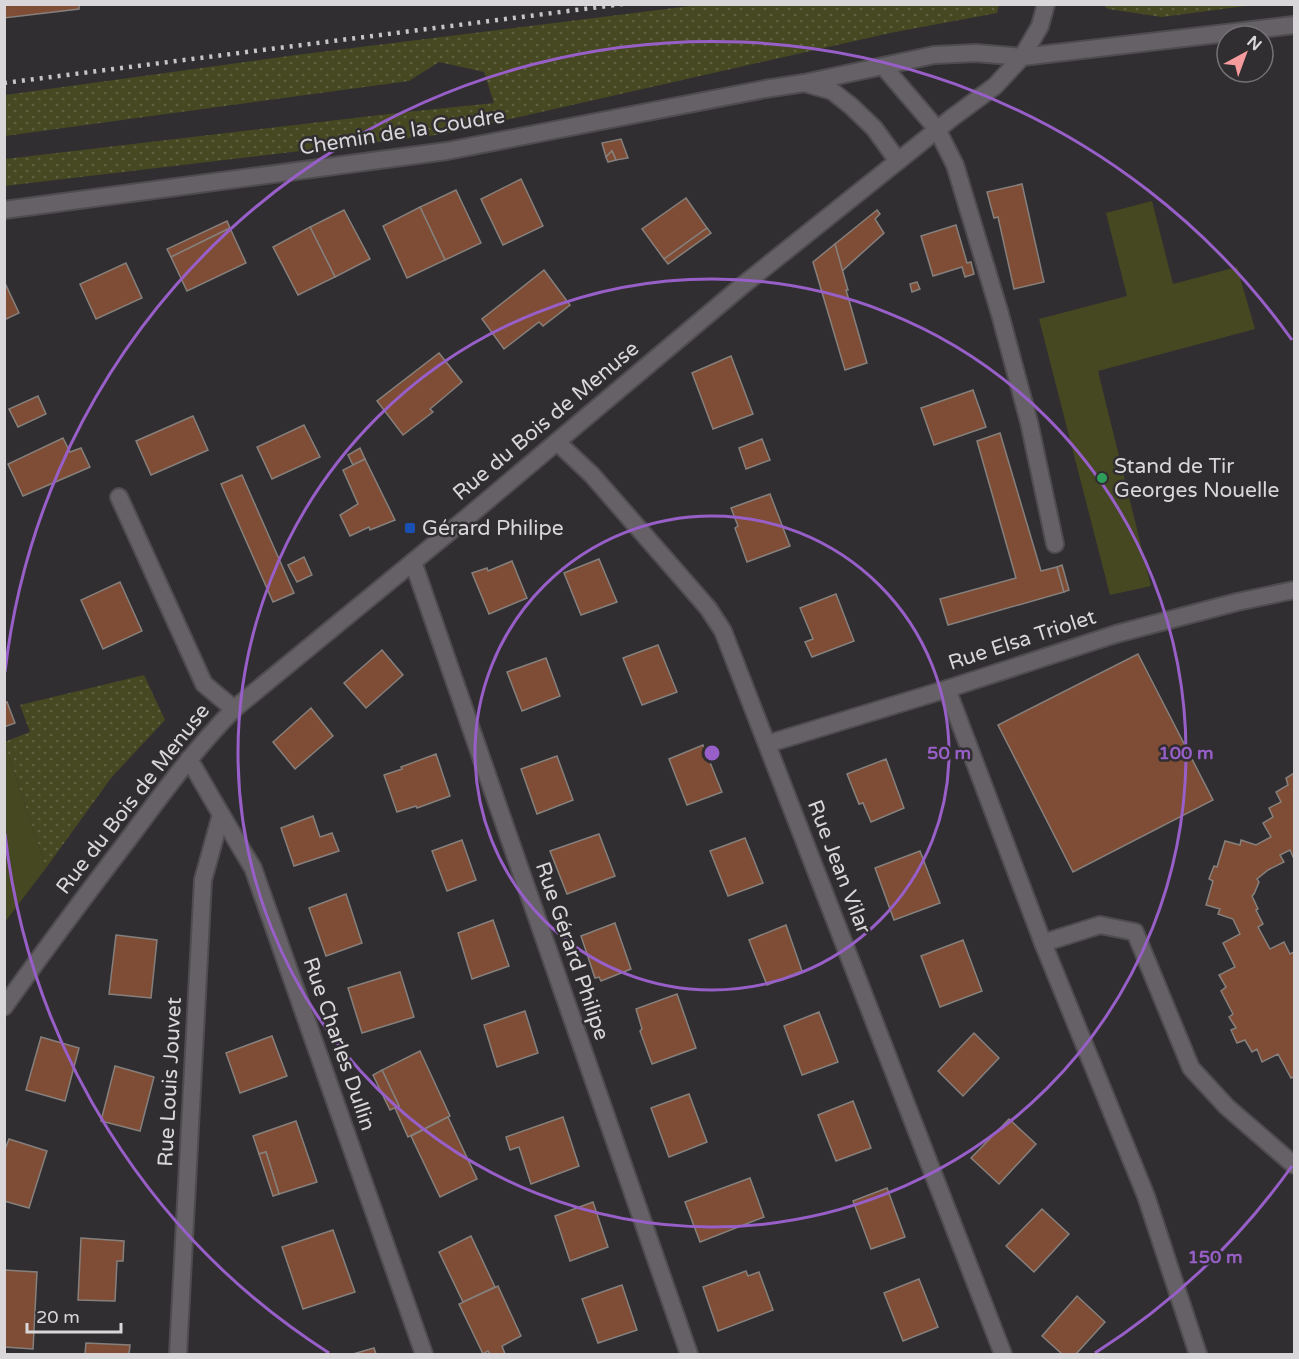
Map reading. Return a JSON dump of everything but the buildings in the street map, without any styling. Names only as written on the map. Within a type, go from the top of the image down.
[{"type":"street","name":"Rue du Bois de Menuse","points":[[4,1007],[189,759],[207,736],[234,709],[743,285],[937,129],[995,86],[1022,57],[1040,27],[1046,4]]},
{"type":"street","name":"Chemin de la Coudre","points":[[4,210],[447,151],[804,83],[934,55],[976,53],[1022,57],[1294,25]]},
{"type":"street","points":[[883,66],[937,129],[955,165],[1000,314],[1029,422],[1055,544]]},
{"type":"street","points":[[804,83],[832,91],[851,106],[874,128],[898,161]]},
{"type":"street","name":"Rue Jean Vilar","points":[[557,442],[592,476],[708,608],[723,631],[1003,1354]]},
{"type":"street","points":[[118,497],[204,684],[234,709]]},
{"type":"street","name":"Rue Gérard Philipe","points":[[413,562],[689,1354]]},
{"type":"street","name":"Rue Elsa Triolet","points":[[767,744],[1116,634],[1237,602],[1294,590]]},
{"type":"street","points":[[947,689],[1043,943],[1146,1196],[1198,1354]]},
{"type":"street","name":"Rue Charles Dullin","points":[[189,759],[253,868],[424,1354]]},
{"type":"street","name":"Rue Louis Jouvet","points":[[178,1354],[203,880],[221,815]]},
{"type":"street","points":[[1043,943],[1100,925],[1135,932],[1191,1068],[1227,1107],[1294,1165]]},
{"type":"green space","points":[[698,5],[999,5],[997,13],[890,33],[444,134],[5,186],[5,159],[494,103],[484,72],[439,62],[409,81],[5,136],[5,95],[296,55]]},
{"type":"green space","points":[[1103,5],[1253,5],[1162,17],[1108,9]]},
{"type":"green space","name":"Stand de Tir Georges Nouelle","points":[[1152,201],[1173,284],[1237,267],[1255,329],[1098,371],[1151,586],[1110,595],[1039,319],[1127,296],[1106,213]]},
{"type":"green space","points":[[144,675],[165,720],[111,778],[46,868],[4,742],[30,732],[20,705]]},
{"type":"green space","points":[[5,744],[46,868],[4,922]]},
{"type":"railway","points":[[4,83],[623,4]]},
{"type":"place","name":"Stand de Tir Georges Nouelle","points":[[1102,478]]},
{"type":"place","name":"Gérard Philipe","points":[[410,528]]}]
